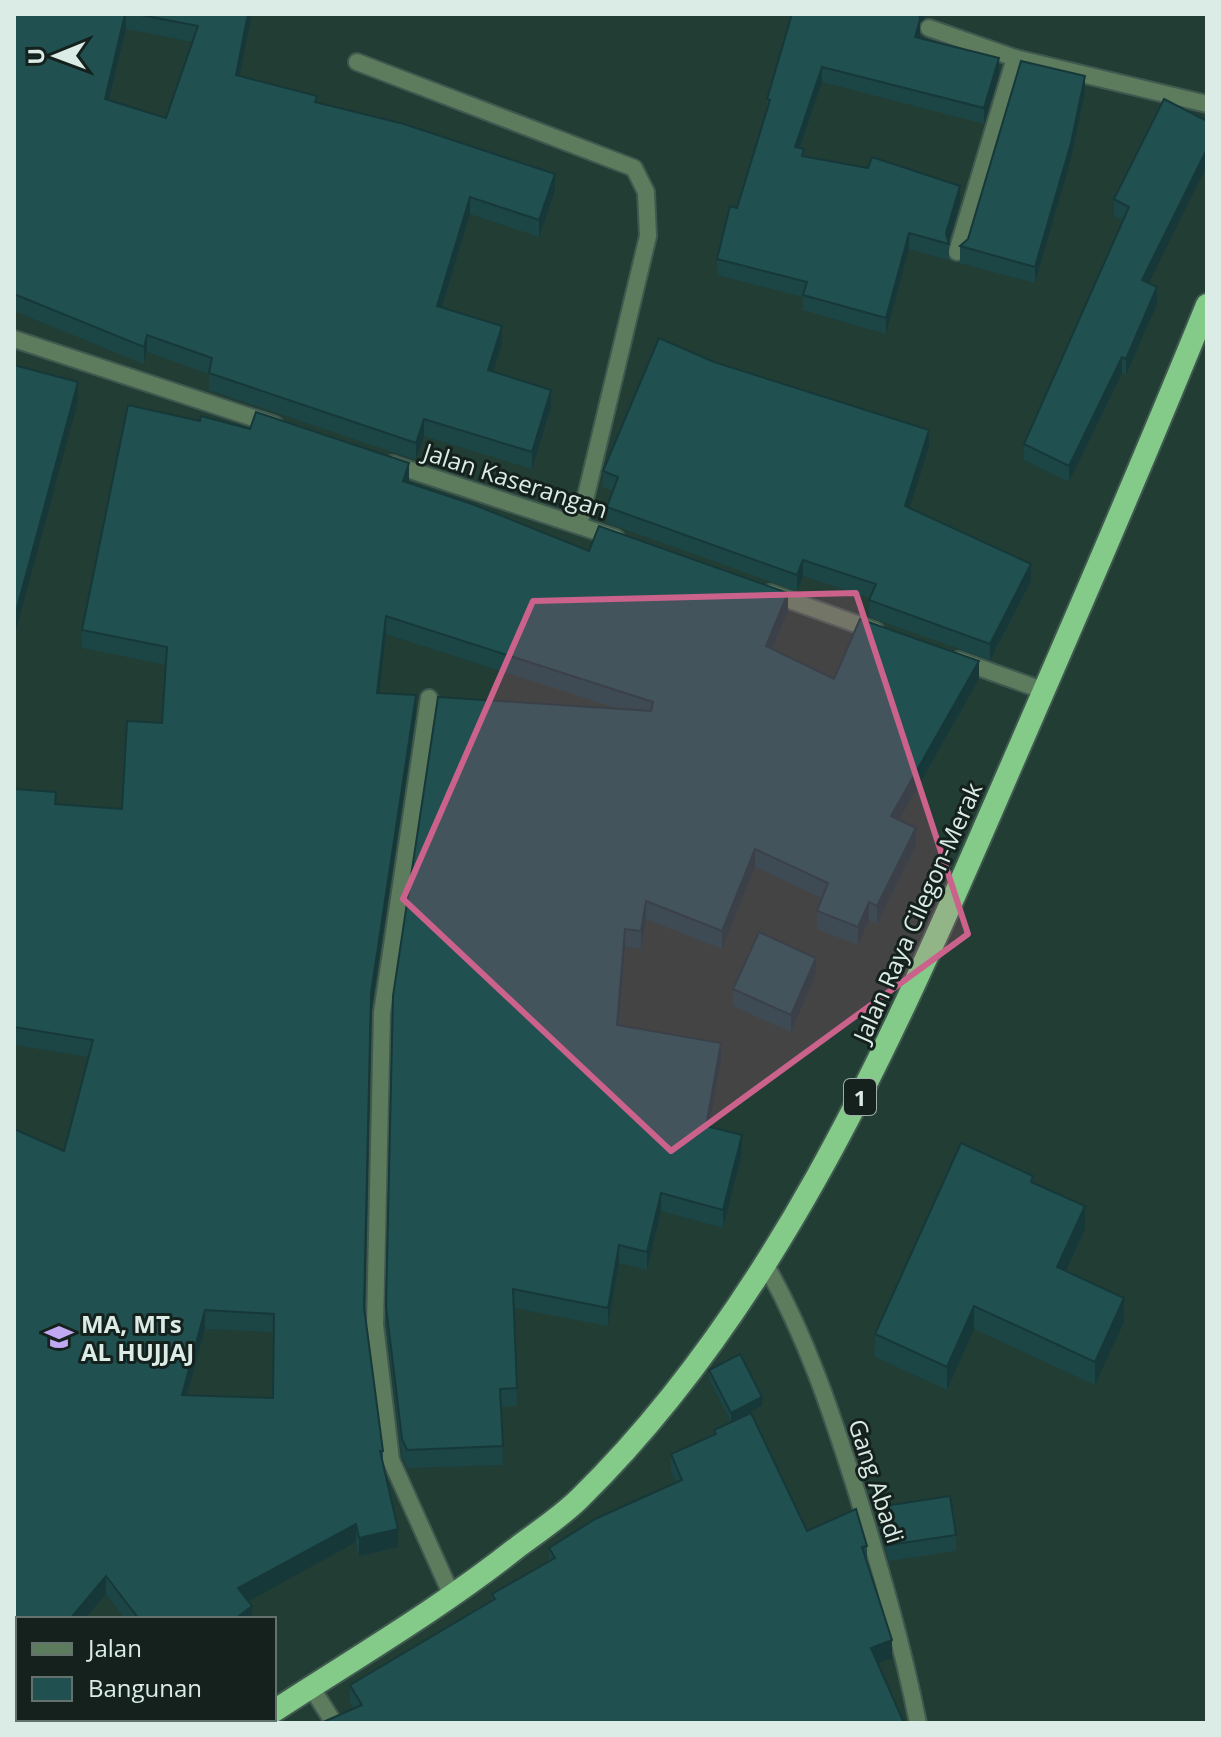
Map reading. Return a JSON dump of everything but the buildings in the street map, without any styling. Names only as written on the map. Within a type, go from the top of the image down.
[{"type":"highway","name":"Jalan Raya Cilegon-Merak","points":[[276,1710],[453,1598],[577,1501],[663,1410],[764,1262],[826,1161],[908,1003],[1091,588],[1207,305]]},
{"type":"street","points":[[929,28],[1015,58],[1207,104]]},
{"type":"street","points":[[957,252],[1015,58]]},
{"type":"street","points":[[357,62],[634,168],[646,192],[648,236],[579,525]]},
{"type":"street","points":[[14,339],[297,432]]},
{"type":"street","name":"Jalan Kaserangan","points":[[371,457],[640,547]]},
{"type":"street","points":[[760,589],[895,638]]},
{"type":"street","points":[[940,654],[1045,691]]},
{"type":"street","points":[[429,698],[382,1013],[375,1325],[391,1460],[453,1598]]},
{"type":"street","name":"Gang Abadi","points":[[764,1262],[801,1331],[844,1451],[899,1628],[918,1723]]},
{"type":"street","points":[[311,1687],[334,1723]]},
{"type":"highlighted area","points":[[856,593],[968,934],[671,1151],[403,899],[533,601]]},
{"type":"place","name":"MA, MTs AL HUJJAJ","points":[[59,1337]]}]
